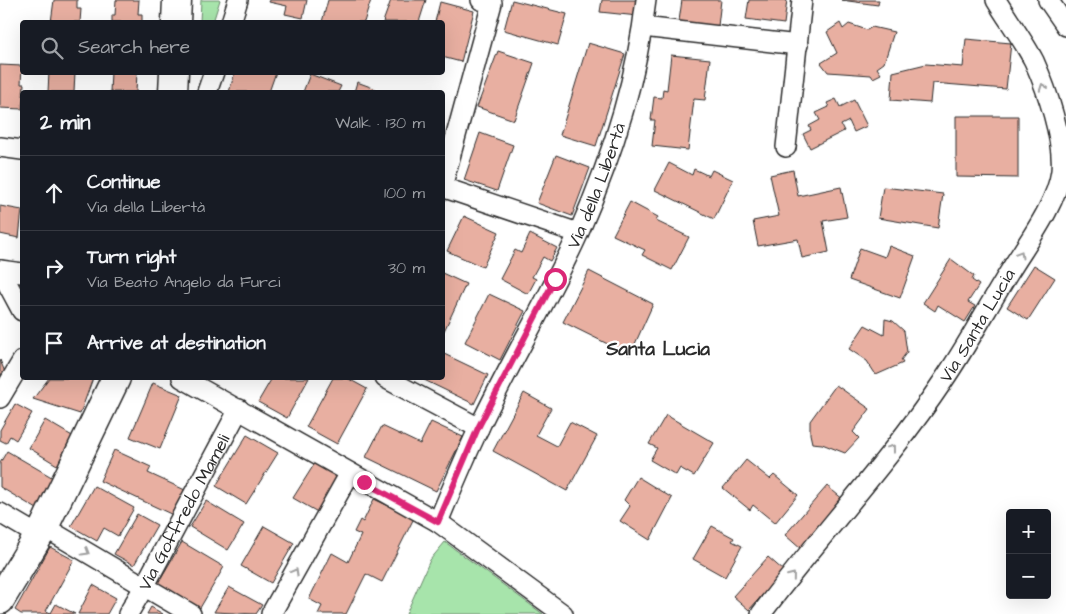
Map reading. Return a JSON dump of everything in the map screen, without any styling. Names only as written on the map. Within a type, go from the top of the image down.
[{"type":"street","points":[[176,20],[178,0]]},
{"type":"street","points":[[231,20],[238,0]]},
{"type":"street","points":[[445,176],[492,3],[481,0]]},
{"type":"street","name":"Via della Libertà","points":[[438,522],[478,428],[578,233],[602,175],[619,123],[643,27],[646,0]]},
{"type":"street","points":[[786,147],[802,0]]},
{"type":"street","name":"Via Santa Lucia","points":[[761,614],[861,491],[943,382],[1035,230],[1057,186],[1061,170],[1060,151],[1048,99],[1033,61],[996,0]]},
{"type":"street","points":[[1048,0],[1066,26]]},
{"type":"street","points":[[643,27],[798,45]]},
{"type":"street","points":[[173,90],[174,75]]},
{"type":"street","points":[[208,90],[213,75]]},
{"type":"street","points":[[0,147],[20,150]]},
{"type":"street","points":[[445,188],[578,233]]},
{"type":"street","points":[[0,270],[20,273]]},
{"type":"street","points":[[0,270],[20,307]]},
{"type":"street","points":[[0,398],[20,364]]},
{"type":"street","points":[[0,600],[7,576],[41,532],[115,380]]},
{"type":"street","points":[[186,380],[438,522],[563,614]]},
{"type":"street","points":[[389,380],[478,428]]},
{"type":"street","name":"Via Goffredo Mameli","points":[[128,614],[239,409]]},
{"type":"street","points":[[271,614],[350,473]]},
{"type":"street","points":[[0,513],[41,532],[191,614]]},
{"type":"green space","points":[[201,0],[220,0],[214,20],[200,20]]},
{"type":"green space","points":[[445,542],[543,614],[406,614],[430,560]]},
{"type":"building","points":[[54,0],[77,0],[77,9],[81,9],[80,20],[51,20]]},
{"type":"building","points":[[116,0],[139,0],[138,14],[142,14],[142,20],[112,20],[112,15],[115,15]]},
{"type":"building","points":[[270,0],[307,0],[303,18],[285,14],[287,6],[269,2]]},
{"type":"building","points":[[328,0],[371,0],[365,20],[323,20]]},
{"type":"building","points":[[391,0],[426,0],[420,20],[384,20]]},
{"type":"building","points":[[512,0],[567,14],[558,45],[504,30]]},
{"type":"building","points":[[602,0],[639,0],[638,16],[600,12]]},
{"type":"building","points":[[682,0],[721,0],[718,26],[679,21]]},
{"type":"building","points":[[749,0],[787,0],[784,24],[746,19]]},
{"type":"building","points":[[841,0],[879,0],[878,5]]},
{"type":"building","points":[[440,2],[474,11],[461,62],[445,58],[445,20],[436,20]]},
{"type":"building","points":[[840,23],[843,29],[849,24],[867,30],[872,27],[894,32],[884,63],[877,68],[881,74],[873,78],[871,75],[828,72],[821,63],[837,53],[827,32]]},
{"type":"building","points":[[966,39],[1011,43],[1006,89],[932,83],[930,103],[891,100],[893,72],[926,64],[963,67]]},
{"type":"building","points":[[588,43],[625,54],[596,146],[560,135]]},
{"type":"building","points":[[498,51],[534,63],[514,120],[477,107]]},
{"type":"building","points":[[671,55],[710,59],[705,100],[694,99],[688,150],[652,146],[655,120],[651,120],[654,97],[662,98],[663,89],[667,90]]},
{"type":"building","points":[[0,65],[20,66],[21,84],[24,84],[24,90],[20,90],[20,109],[0,108]]},
{"type":"building","points":[[49,75],[75,75],[74,90],[48,90]]},
{"type":"building","points":[[111,75],[137,75],[136,90],[110,90]]},
{"type":"building","points":[[234,75],[275,75],[270,90],[230,90]]},
{"type":"building","points":[[310,75],[341,86],[339,90],[304,90]]},
{"type":"building","points":[[357,82],[376,89],[376,90],[355,90]]},
{"type":"building","points":[[836,99],[840,107],[854,100],[867,126],[854,132],[849,121],[841,125],[844,131],[810,148],[803,134],[811,130],[809,126],[820,120],[816,113],[829,107],[827,103]]},
{"type":"building","points":[[956,116],[1018,116],[1018,178],[956,177]]},
{"type":"building","points":[[480,133],[513,145],[497,191],[464,180]]},
{"type":"building","points":[[556,155],[590,168],[572,216],[537,203]]},
{"type":"building","points":[[669,163],[692,175],[694,169],[709,176],[712,170],[733,180],[714,219],[655,190]]},
{"type":"building","points":[[793,170],[798,196],[841,187],[847,217],[823,221],[829,252],[802,258],[798,239],[758,246],[753,221],[779,216],[770,175]]},
{"type":"building","points":[[883,187],[943,194],[938,228],[878,218]]},
{"type":"building","points":[[630,202],[658,217],[656,221],[689,237],[672,270],[642,255],[645,250],[613,235]]},
{"type":"building","points":[[0,206],[20,210],[19,238],[0,234]]},
{"type":"building","points":[[464,216],[499,232],[483,267],[447,251]]},
{"type":"building","points":[[530,234],[557,248],[550,261],[543,257],[532,277],[536,279],[528,294],[500,279],[515,250],[521,253]]},
{"type":"building","points":[[889,246],[915,256],[900,298],[849,280],[860,248],[885,257]]},
{"type":"building","points":[[951,259],[974,276],[972,280],[979,285],[968,302],[975,306],[965,322],[938,305],[935,311],[923,303]]},
{"type":"building","points":[[1034,265],[1055,278],[1028,320],[1007,307]]},
{"type":"building","points":[[589,271],[653,304],[630,355],[563,322]]},
{"type":"building","points":[[445,274],[466,284],[445,329]]},
{"type":"building","points":[[489,294],[525,311],[500,360],[465,342]]},
{"type":"building","points":[[885,319],[893,321],[904,331],[907,352],[901,360],[903,363],[876,375],[867,361],[849,349],[865,325],[884,335]]},
{"type":"building","points":[[445,354],[488,375],[474,404],[424,380],[445,380]]},
{"type":"building","points":[[0,360],[5,372],[0,375]]},
{"type":"building","points":[[47,380],[92,380],[80,414],[33,399]]},
{"type":"building","points":[[271,380],[308,380],[287,418],[258,402]]},
{"type":"building","points":[[332,380],[351,380],[367,389],[337,444],[306,427]]},
{"type":"building","points":[[153,383],[182,395],[160,449],[130,437]]},
{"type":"building","points":[[836,385],[870,409],[853,432],[859,438],[845,453],[822,444],[812,443],[810,434],[810,421]]},
{"type":"building","points":[[524,393],[551,408],[536,435],[557,446],[570,422],[597,436],[567,491],[493,451]]},
{"type":"building","points":[[15,404],[32,413],[16,440],[10,436],[6,443],[0,440],[0,430]]},
{"type":"building","points":[[666,415],[714,443],[694,476],[680,468],[676,475],[650,460],[657,448],[649,444]]},
{"type":"building","points":[[45,420],[79,440],[62,468],[29,448]]},
{"type":"building","points":[[431,422],[463,437],[436,491],[366,457],[382,426],[420,444]]},
{"type":"building","points":[[247,435],[278,453],[246,504],[216,486]]},
{"type":"building","points":[[114,450],[151,467],[148,473],[185,490],[173,515],[100,481]]},
{"type":"building","points":[[7,451],[55,479],[37,509],[0,487],[0,463]]},
{"type":"building","points":[[746,460],[770,479],[774,475],[798,495],[775,523],[753,505],[750,510],[723,488]]},
{"type":"building","points":[[315,463],[342,479],[321,514],[293,498]]},
{"type":"building","points":[[638,477],[672,498],[650,540],[620,521],[630,506],[624,500]]},
{"type":"building","points":[[94,486],[134,508],[118,536],[104,528],[97,541],[71,526]]},
{"type":"building","points":[[827,486],[844,500],[802,550],[785,535]]},
{"type":"building","points":[[374,499],[414,518],[382,582],[366,574],[346,614],[318,614],[322,606],[309,599],[332,553],[348,562],[361,535],[354,532],[360,520],[363,522]]},
{"type":"building","points":[[206,501],[244,524],[228,550],[190,527]]},
{"type":"building","points":[[137,514],[157,525],[134,565],[114,554]]},
{"type":"building","points":[[264,526],[294,543],[271,583],[241,566]]},
{"type":"building","points":[[712,526],[734,538],[732,541],[742,546],[725,577],[693,559]]},
{"type":"building","points":[[182,542],[224,567],[200,608],[158,583]]},
{"type":"building","points":[[50,547],[74,560],[46,611],[51,613],[56,604],[75,614],[21,614],[15,610]]},
{"type":"building","points":[[768,557],[784,571],[749,610],[733,596]]},
{"type":"building","points":[[93,585],[116,598],[107,614],[78,614]]},
{"type":"building","points":[[229,587],[262,605],[256,614],[214,612]]},
{"type":"building","points":[[151,607],[163,614],[147,614]]},
{"type":"district","name":"Santa Lucia","points":[[658,349]]},
{"type":"route","points":[[364,482],[438,522],[478,428],[555,279]]}]
